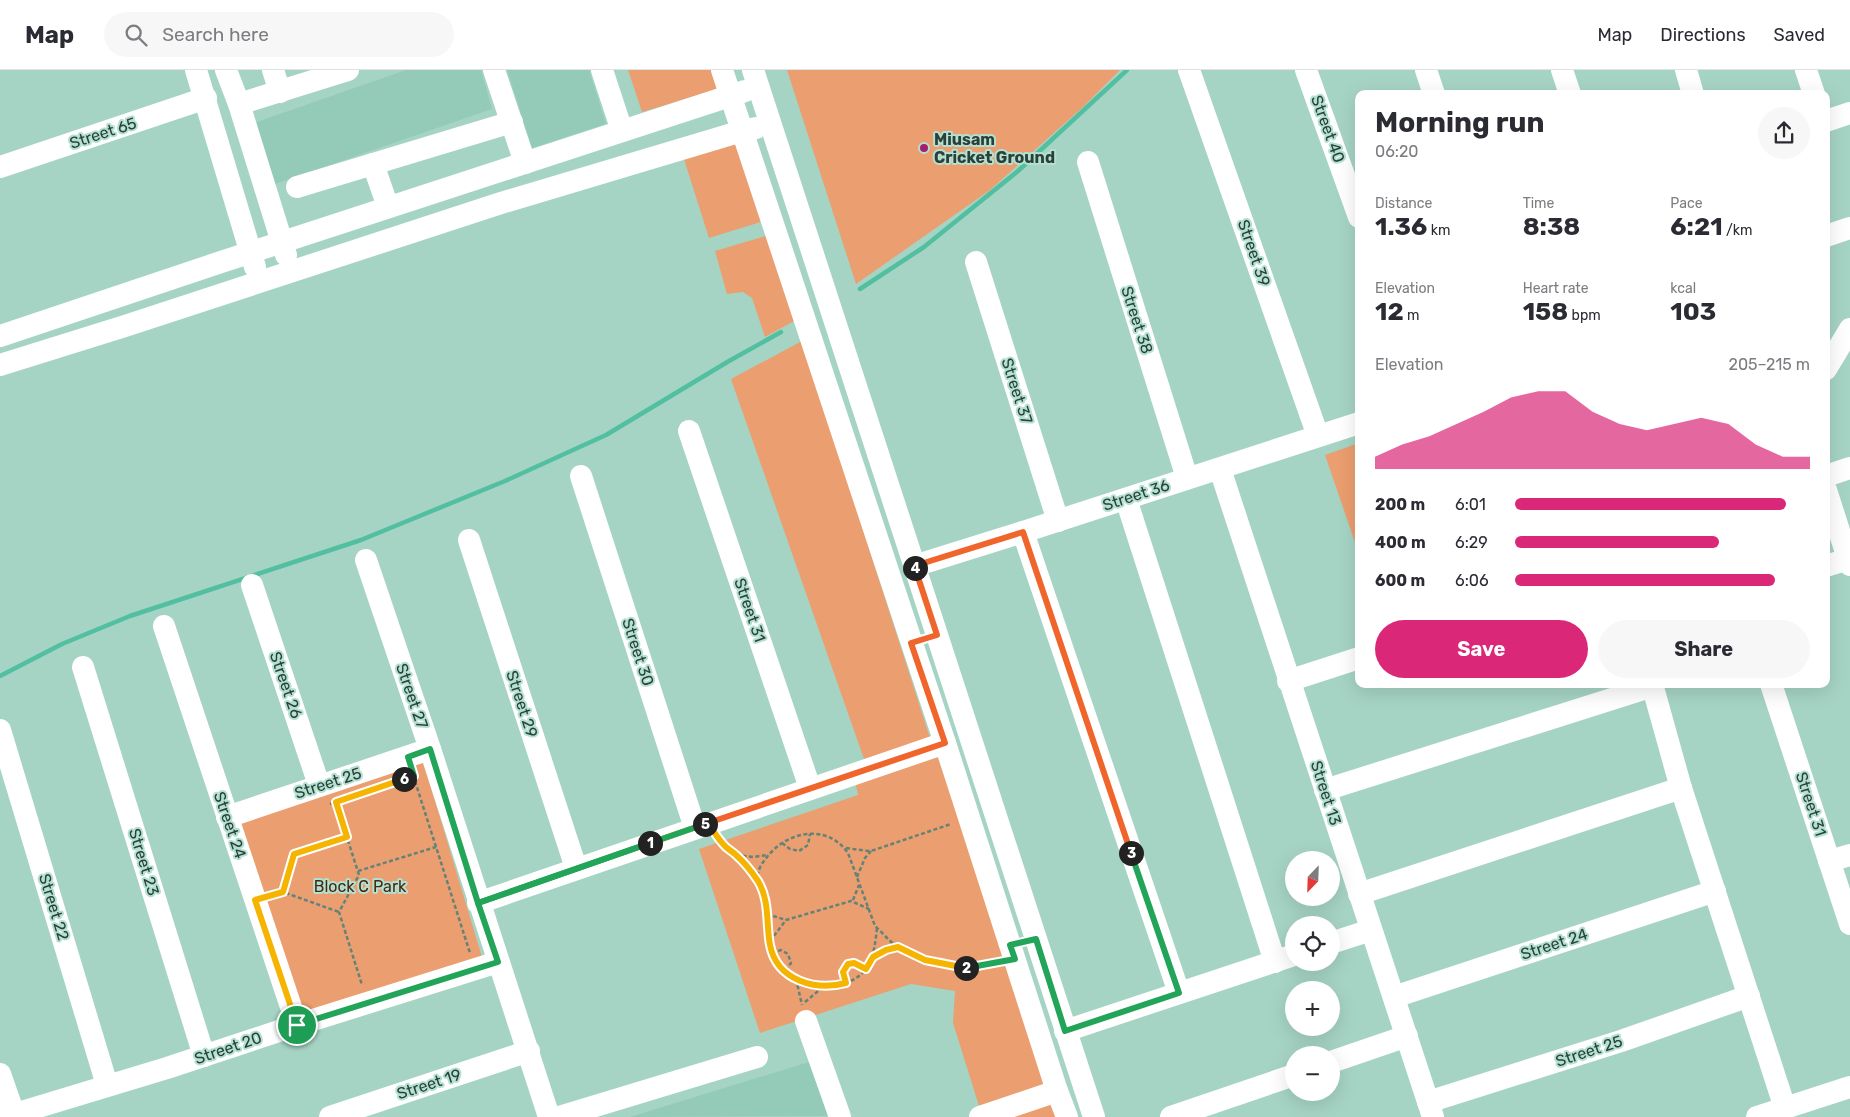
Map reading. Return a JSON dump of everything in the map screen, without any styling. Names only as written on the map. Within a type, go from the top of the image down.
[{"type":"street","points":[[196,70],[260,282]]},
{"type":"street","points":[[226,70],[239,104],[291,272]]},
{"type":"street","points":[[273,70],[280,92]]},
{"type":"street","points":[[239,104],[348,70]]},
{"type":"street","points":[[494,70],[525,163]]},
{"type":"street","points":[[602,70],[622,132]]},
{"type":"street","points":[[722,70],[945,743],[1056,1091],[1067,1117]]},
{"type":"street","name":"Street 39","points":[[1189,70],[1318,436]]},
{"type":"street","name":"Street 40","points":[[1306,70],[1355,206]]},
{"type":"street","points":[[1426,70],[1433,90]]},
{"type":"street","points":[[1562,70],[1569,90]]},
{"type":"street","points":[[1686,70],[1692,90]]},
{"type":"street","points":[[1806,70],[1813,90]]},
{"type":"street","points":[[0,336],[281,242],[622,132],[730,95],[756,79],[1094,1117]]},
{"type":"street","name":"Street 65","points":[[0,167],[206,98]]},
{"type":"street","points":[[1830,120],[1850,113]]},
{"type":"street","points":[[297,187],[512,122]]},
{"type":"street","points":[[0,365],[501,203],[742,131],[771,125]]},
{"type":"street","name":"Street 38","points":[[1088,162],[1187,478]]},
{"type":"street","points":[[373,164],[388,207]]},
{"type":"street","points":[[1830,235],[1850,228]]},
{"type":"street","name":"Street 37","points":[[976,262],[1058,521]]},
{"type":"street","points":[[1830,363],[1850,329]]},
{"type":"street","name":"Street 36","points":[[914,566],[1355,424]]},
{"type":"street","name":"Street 31","points":[[689,431],[810,788]]},
{"type":"street","points":[[1830,475],[1850,468]]},
{"type":"street","name":"Street 13","points":[[1220,469],[1288,681],[1431,1110]]},
{"type":"street","name":"Street 30","points":[[581,476],[702,825]]},
{"type":"street","points":[[1065,1031],[1284,958],[1126,499]]},
{"type":"street","points":[[1830,503],[1849,562],[1830,565]]},
{"type":"street","points":[[1023,532],[1179,993]]},
{"type":"street","name":"Street 29","points":[[468,540],[576,868]]},
{"type":"street","name":"Street 27","points":[[366,560],[430,749],[478,903],[529,1051],[549,1117]]},
{"type":"street","name":"Street 26","points":[[252,585],[328,794]]},
{"type":"street","name":"Street 24","points":[[164,626],[227,817],[267,893],[297,1025]]},
{"type":"street","points":[[911,643],[937,635]]},
{"type":"street","points":[[1288,681],[1355,659]]},
{"type":"street","name":"Street 23","points":[[83,667],[204,1056]]},
{"type":"street","points":[[1325,790],[1643,688]]},
{"type":"street","points":[[1653,688],[1681,788],[1785,1108]]},
{"type":"street","name":"Street 31","points":[[1774,688],[1840,858],[1850,924]]},
{"type":"street","name":"Street 22","points":[[0,730],[106,1085]]},
{"type":"street","points":[[478,903],[945,743]]},
{"type":"street","name":"Street 25","points":[[227,817],[328,794],[409,770],[430,749]]},
{"type":"street","points":[[1359,894],[1681,788]]},
{"type":"street","name":"Street 24","points":[[1394,996],[1715,892]]},
{"type":"street","points":[[1340,940],[1371,930]]},
{"type":"street","points":[[1012,952],[1036,939]]},
{"type":"street","name":"Street 20","points":[[9,1115],[204,1056],[297,1025],[361,991],[475,969],[498,962]]},
{"type":"street","name":"Street 25","points":[[1431,1110],[1621,1040],[1749,996]]},
{"type":"street","points":[[804,1013],[840,1117]]},
{"type":"street","points":[[1340,1059],[1407,1036]]},
{"type":"street","name":"Street 19","points":[[330,1117],[529,1051]]},
{"type":"street","points":[[558,1117],[757,1057]]},
{"type":"street","points":[[0,1074],[9,1115]]},
{"type":"street","points":[[1171,1117],[1285,1079]]},
{"type":"street","points":[[1757,1117],[1850,1087]]},
{"type":"street","points":[[980,1117],[1056,1091]]},
{"type":"path","points":[[409,770],[475,969]]},
{"type":"path","points":[[354,796],[328,794],[347,837],[359,875],[339,912],[361,991]]},
{"type":"path","points":[[877,928],[873,957],[859,976],[846,983],[823,987],[796,979],[785,971],[772,953],[767,914],[758,872],[769,855],[793,836],[810,834],[830,838],[845,848],[872,850],[969,818]]},
{"type":"path","points":[[702,825],[736,855],[759,883]]},
{"type":"path","points":[[782,843],[790,849],[799,851],[805,849],[808,845],[810,834]]},
{"type":"path","points":[[283,892],[294,854],[347,837]]},
{"type":"path","points":[[358,871],[436,847]]},
{"type":"path","points":[[845,848],[877,928],[898,947],[925,960],[968,968],[1012,952]]},
{"type":"path","points":[[857,877],[865,858],[872,850]]},
{"type":"path","points":[[736,855],[753,857],[769,855]]},
{"type":"path","points":[[852,901],[860,883]]},
{"type":"path","points":[[267,893],[283,892],[339,912]]},
{"type":"path","points":[[770,943],[786,920],[852,901],[869,909]]},
{"type":"path","points":[[767,914],[786,920]]},
{"type":"path","points":[[873,957],[886,950],[898,947]]},
{"type":"path","points":[[772,953],[781,950],[788,954],[790,963],[785,971]]},
{"type":"path","points":[[846,983],[843,972],[848,964],[854,963],[866,969]]},
{"type":"path","points":[[796,979],[804,1013]]},
{"type":"path","points":[[804,1013],[807,999],[823,987]]},
{"type":"shaded area","points":[[406,70],[481,70],[492,109],[275,184],[254,123]]},
{"type":"shaded area","points":[[507,70],[589,70],[606,124],[532,148]]},
{"type":"shaded area","points":[[809,1062],[828,1116],[630,1117]]},
{"type":"green space","points":[[628,70],[715,70],[721,88],[642,112]]},
{"type":"green space","name":"Miusam Cricket Ground","points":[[787,70],[1120,70],[1083,107],[990,190],[856,284]]},
{"type":"green space","points":[[738,140],[764,221],[709,238],[683,156]]},
{"type":"green space","points":[[769,235],[796,320],[765,337],[752,298],[743,292],[727,294],[715,251]]},
{"type":"green space","points":[[802,341],[931,741],[864,759],[731,379]]},
{"type":"green space","points":[[1355,444],[1355,542],[1325,455]]},
{"type":"green space","points":[[937,755],[1049,1084],[979,1106],[953,1023],[955,991],[911,984],[760,1033],[699,849],[858,795],[855,781]]},
{"type":"green space","name":"Block C Park","points":[[423,761],[482,957],[304,1014],[241,823]]},
{"type":"green space","points":[[1052,1103],[1057,1117],[1007,1117]]},
{"type":"waterway","points":[[860,289],[924,247],[1018,171],[1127,70]]},
{"type":"waterway","points":[[0,676],[62,644],[130,616],[361,540],[505,481],[606,435],[781,332]]},
{"type":"place","name":"Miusam Cricket Ground","points":[[924,148]]},
{"type":"route","points":[[297,1025],[255,900],[283,892],[294,854],[347,837],[336,802],[414,776],[408,757],[430,749],[478,903],[576,868],[708,823],[945,743],[911,643],[937,635],[914,566],[1023,532],[1179,993],[1065,1031],[1036,939],[1010,945],[1015,959],[968,968],[925,960],[898,947],[886,950],[873,957],[866,969],[857,963],[852,962],[848,964],[843,972],[846,983],[823,987],[801,982],[785,971],[770,947],[767,908],[759,883],[742,860],[724,846],[708,823],[478,903],[498,962],[297,1025]]}]
